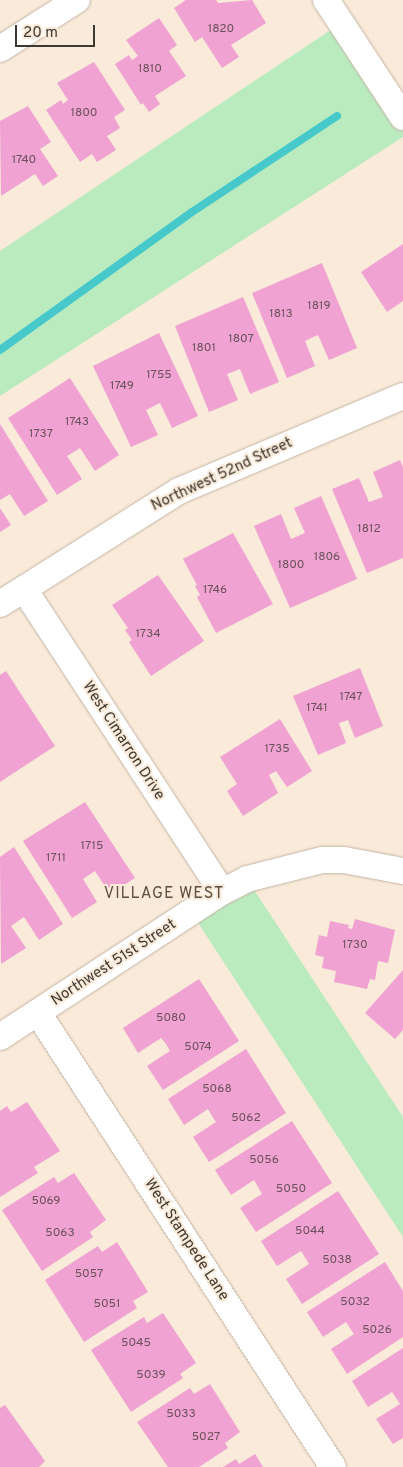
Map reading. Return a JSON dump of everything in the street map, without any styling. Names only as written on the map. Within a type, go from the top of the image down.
[{"type":"street","points":[[0,49],[77,0]]},
{"type":"street","points":[[326,0],[403,118]]},
{"type":"street","name":"Northwest 52nd Street","points":[[0,604],[179,491],[403,396]]},
{"type":"street","name":"West Cimarron Drive","points":[[24,589],[222,892]]},
{"type":"street","name":"Northwest 51st Street","points":[[0,1037],[222,892],[272,871],[322,860],[344,860],[403,871]]},
{"type":"street","name":"West Stampede Lane","points":[[38,1013],[333,1467]]},
{"type":"green space","points":[[341,23],[403,117],[403,137],[0,396],[0,251]]},
{"type":"green space","points":[[247,879],[403,1117],[403,1237],[191,912]]},
{"type":"building","points":[[186,0],[216,0],[218,3],[252,0],[266,23],[231,45],[239,57],[222,68],[202,37],[195,42],[174,8]]},
{"type":"building","points":[[159,18],[177,45],[169,51],[186,76],[155,96],[160,104],[149,112],[143,103],[141,105],[115,64],[129,55],[132,60],[138,56],[126,40]]},
{"type":"building","points":[[94,62],[125,110],[114,117],[120,128],[107,136],[116,150],[97,162],[92,154],[80,162],[46,110],[61,100],[63,104],[68,100],[57,83]]},
{"type":"building","points":[[28,106],[51,142],[40,149],[58,176],[43,186],[35,174],[1,196],[0,121]]},
{"type":"building","points":[[403,244],[403,301],[387,312],[361,272]]},
{"type":"building","points":[[322,263],[357,348],[329,360],[318,335],[311,338],[305,341],[315,366],[287,378],[252,293]]},
{"type":"building","points":[[243,297],[279,382],[250,394],[240,369],[227,374],[238,400],[209,412],[175,326]]},
{"type":"building","points":[[159,333],[198,416],[172,428],[160,403],[146,410],[158,435],[131,447],[93,366]]},
{"type":"building","points":[[70,378],[119,455],[95,471],[80,448],[67,456],[82,479],[57,495],[8,418]]},
{"type":"building","points":[[0,424],[48,501],[24,516],[10,494],[0,500]]},
{"type":"building","points":[[400,460],[403,467],[403,558],[367,573],[332,489],[359,478],[369,502],[383,497],[373,472]]},
{"type":"building","points":[[321,496],[357,579],[290,608],[254,526],[281,514],[291,539],[305,533],[294,508]]},
{"type":"building","points":[[0,508],[11,525],[0,532]]},
{"type":"building","points":[[233,533],[273,604],[216,633],[197,597],[200,595],[195,586],[197,585],[183,559]]},
{"type":"building","points":[[158,575],[204,641],[151,676],[129,642],[132,640],[125,630],[128,628],[112,605]]},
{"type":"building","points":[[360,668],[383,726],[355,738],[348,720],[339,723],[346,743],[318,755],[293,696]]},
{"type":"building","points":[[6,671],[55,746],[0,782],[0,675]]},
{"type":"building","points":[[280,719],[312,771],[287,787],[276,771],[269,775],[278,793],[243,816],[227,791],[237,784],[220,757]]},
{"type":"building","points":[[85,802],[135,878],[110,894],[95,871],[83,879],[97,902],[72,918],[23,841]]},
{"type":"building","points":[[14,847],[63,924],[39,940],[24,917],[11,926],[26,948],[1,964],[0,857]]},
{"type":"building","points":[[355,919],[395,930],[388,963],[378,961],[375,980],[370,979],[367,989],[334,982],[336,971],[322,968],[324,957],[315,955],[319,935],[327,937],[330,921],[349,925],[348,928],[352,929]]},
{"type":"building","points":[[403,970],[403,1030],[395,1039],[365,1013]]},
{"type":"building","points":[[199,979],[239,1041],[163,1090],[147,1066],[170,1051],[166,1044],[161,1038],[138,1053],[123,1028]]},
{"type":"building","points":[[246,1049],[286,1113],[209,1162],[193,1137],[216,1122],[208,1109],[184,1125],[168,1099]]},
{"type":"building","points":[[27,1102],[60,1151],[34,1167],[38,1173],[0,1197],[0,1111],[7,1106],[11,1112]]},
{"type":"building","points":[[292,1121],[332,1183],[256,1232],[240,1208],[262,1194],[254,1180],[231,1195],[215,1170]]},
{"type":"building","points":[[74,1173],[106,1220],[90,1232],[93,1237],[42,1271],[2,1210],[54,1177],[58,1183]]},
{"type":"building","points":[[338,1191],[379,1254],[302,1304],[286,1279],[309,1264],[301,1251],[277,1266],[261,1241]]},
{"type":"building","points":[[117,1242],[148,1292],[133,1301],[137,1308],[84,1342],[45,1280],[98,1246],[102,1252]]},
{"type":"building","points":[[385,1262],[403,1291],[403,1337],[347,1374],[331,1349],[354,1334],[346,1322],[323,1337],[307,1312]]},
{"type":"building","points":[[163,1313],[196,1363],[180,1374],[183,1378],[131,1412],[91,1350],[144,1317],[147,1323]]},
{"type":"building","points":[[403,1348],[403,1438],[393,1444],[376,1419],[400,1404],[392,1392],[368,1407],[352,1381]]},
{"type":"building","points":[[210,1384],[240,1432],[225,1443],[228,1448],[199,1467],[168,1467],[137,1422],[190,1388],[194,1394]]},
{"type":"building","points":[[5,1405],[45,1461],[39,1467],[0,1467],[0,1408]]},
{"type":"building","points":[[255,1454],[263,1467],[223,1467],[236,1459],[239,1464]]},
{"type":"waterway","points":[[0,350],[192,212],[337,116]]},
{"type":"district","name":"VILLAGE WEST","points":[[164,894]]}]
